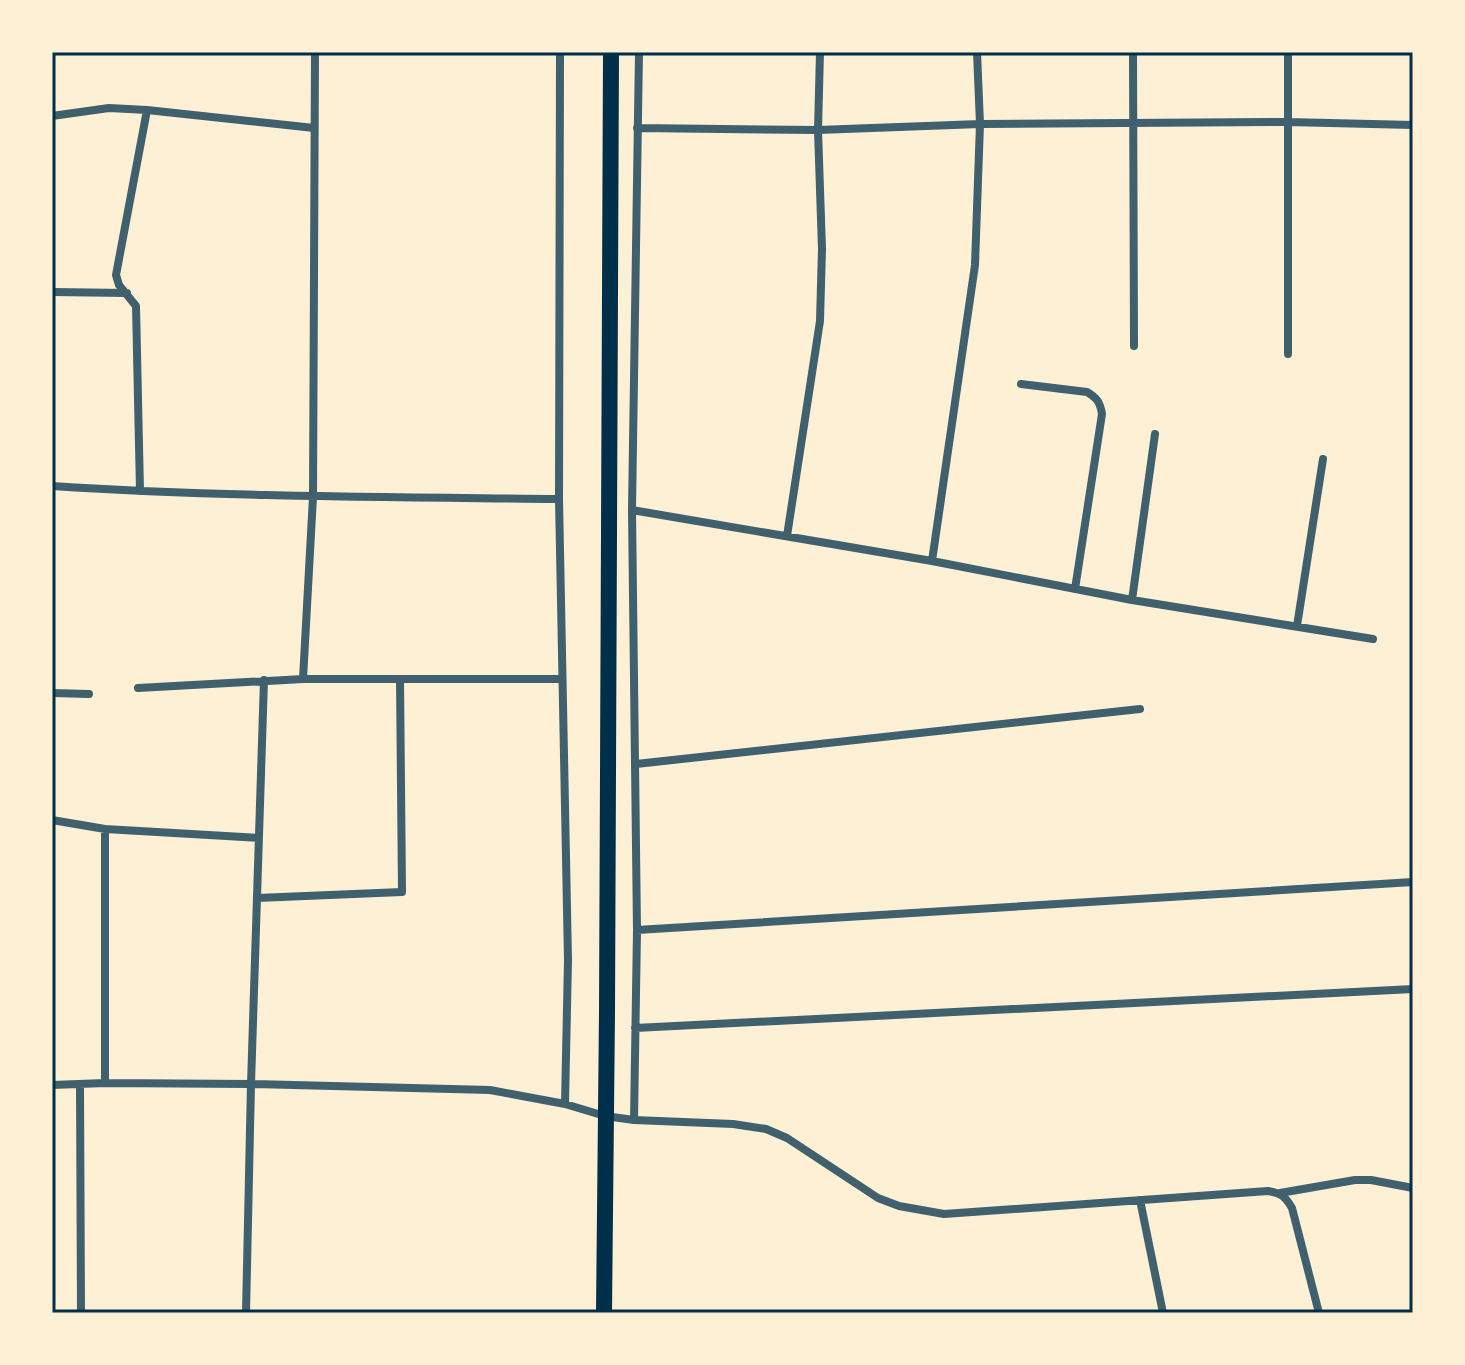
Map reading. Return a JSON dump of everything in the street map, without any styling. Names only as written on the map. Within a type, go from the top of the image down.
[{"type":"main road","points":[[604,1313],[611,52]]},
{"type":"street","points":[[303,679],[313,497],[315,52]]},
{"type":"street","points":[[560,52],[559,499],[568,960],[565,1104]]},
{"type":"street","points":[[634,1120],[637,930],[632,510],[639,52]]},
{"type":"street","points":[[787,536],[820,321],[820,52]]},
{"type":"street","points":[[932,561],[975,265],[980,124],[977,52]]},
{"type":"street","points":[[1133,52],[1134,346]]},
{"type":"street","points":[[1288,52],[1288,354]]},
{"type":"street","points":[[52,116],[109,108],[314,128]]},
{"type":"street","points":[[140,491],[136,306],[119,285],[116,275],[147,110]]},
{"type":"street","points":[[637,128],[818,130],[980,124],[1288,122],[1413,125]]},
{"type":"street","points":[[52,292],[127,293]]},
{"type":"street","points":[[1021,384],[1087,392],[1100,403],[1102,414],[1075,589]]},
{"type":"street","points":[[1132,600],[1155,434]]},
{"type":"street","points":[[1297,626],[1323,459]]},
{"type":"street","points":[[52,486],[313,497],[559,499]]},
{"type":"street","points":[[632,510],[932,561],[1132,600],[1373,639]]},
{"type":"street","points":[[138,688],[303,679],[562,679]]},
{"type":"street","points":[[257,898],[402,892],[400,679]]},
{"type":"street","points":[[246,1313],[264,680]]},
{"type":"street","points":[[52,693],[89,694]]},
{"type":"street","points":[[636,764],[1140,709]]},
{"type":"street","points":[[52,820],[105,829],[259,838]]},
{"type":"street","points":[[105,829],[105,1083]]},
{"type":"street","points":[[637,930],[1413,882]]},
{"type":"street","points":[[635,1028],[1413,989]]},
{"type":"street","points":[[80,1084],[81,1313]]},
{"type":"street","points":[[52,1085],[251,1084],[490,1090],[565,1104],[605,1116],[733,1124],[766,1129],[787,1138],[878,1198],[899,1206],[944,1214],[1268,1191],[1280,1193],[1355,1180],[1413,1188]]},
{"type":"street","points":[[1280,1193],[1292,1208],[1319,1313]]},
{"type":"street","points":[[1140,1200],[1163,1313]]}]
